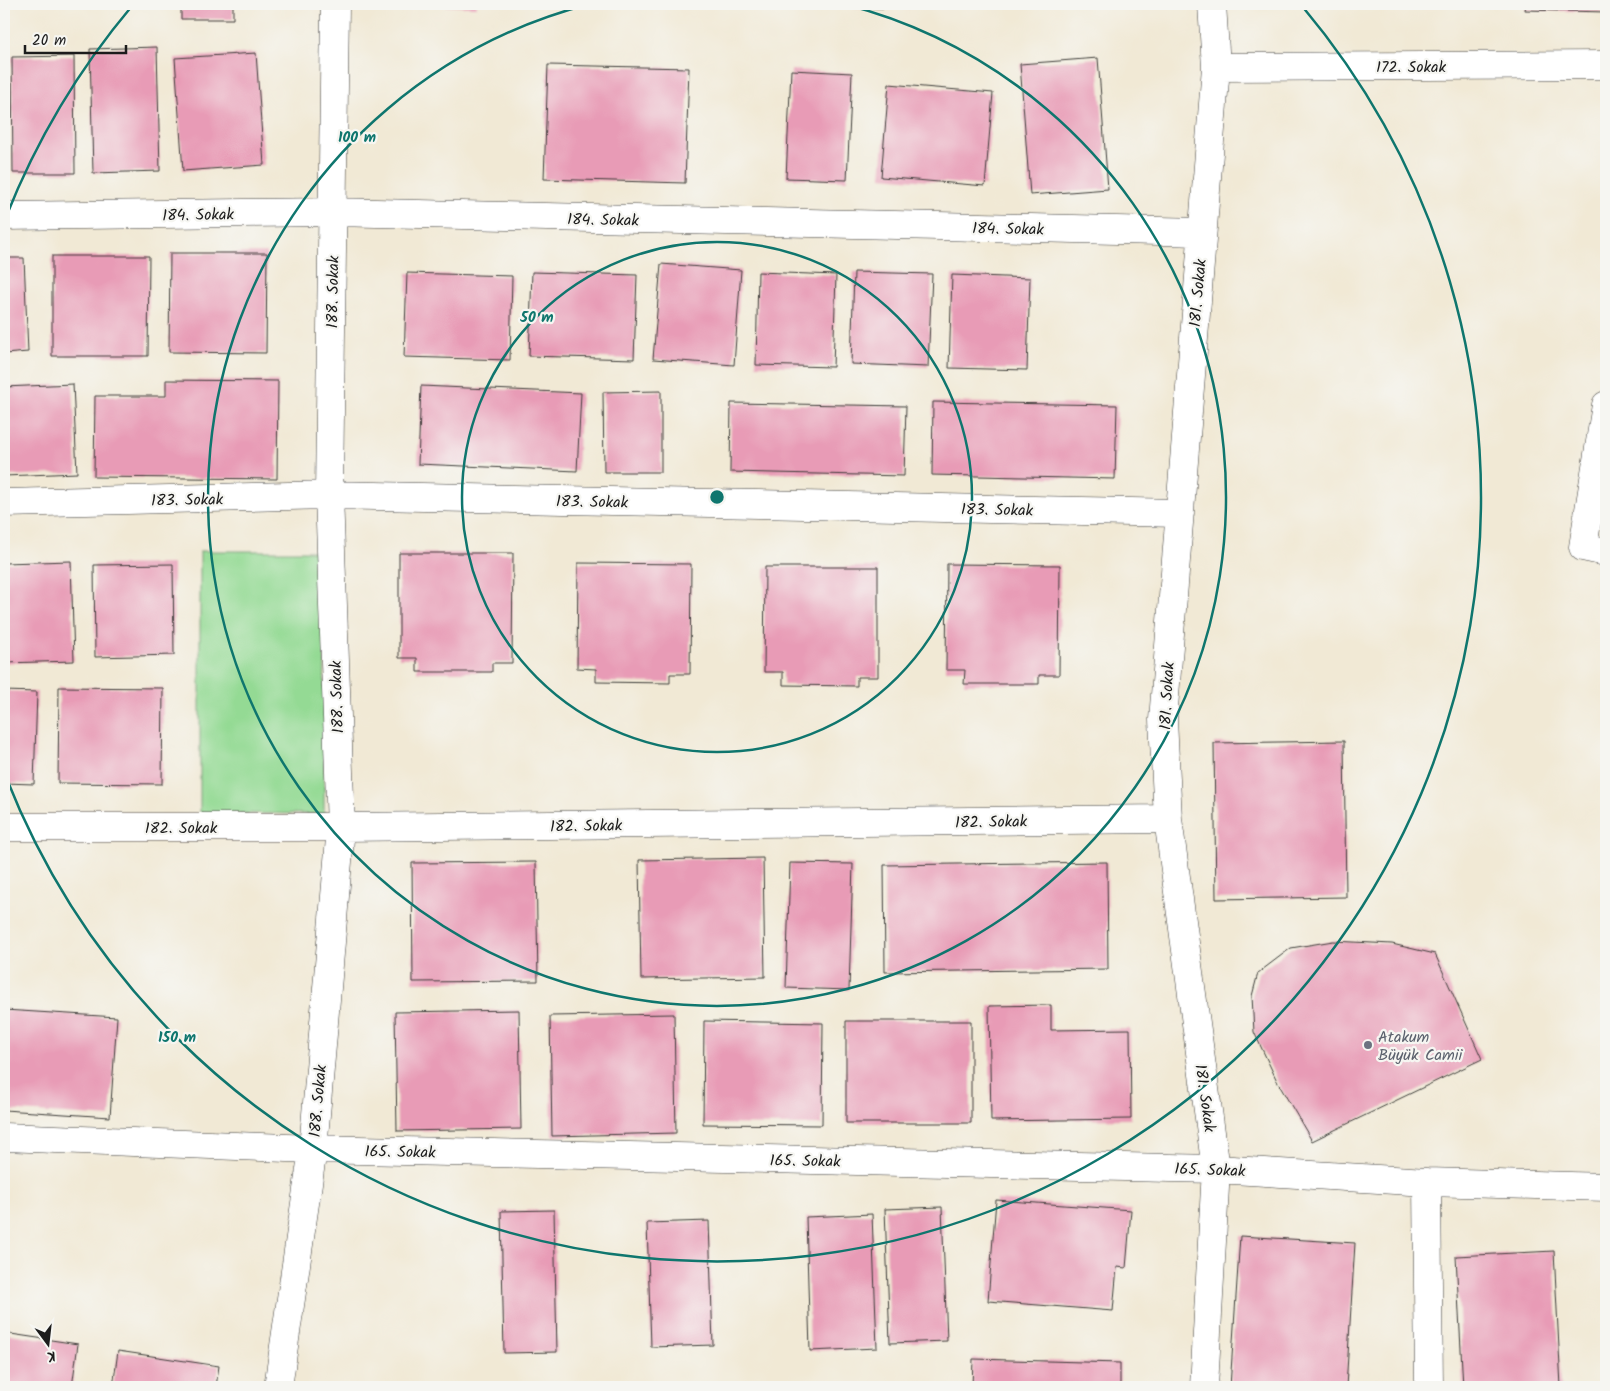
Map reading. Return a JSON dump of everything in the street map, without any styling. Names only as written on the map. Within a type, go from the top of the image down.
[{"type":"street","name":"188. Sokak","points":[[278,1387],[313,1149],[341,827],[329,495],[335,4]]},
{"type":"street","name":"181. Sokak","points":[[1204,1387],[1216,1169],[1168,819],[1163,720],[1216,67],[1212,4]]},
{"type":"street","name":"172. Sokak","points":[[1216,67],[1606,65]]},
{"type":"street","name":"184. Sokak","points":[[4,216],[333,212],[1202,232]]},
{"type":"street","points":[[1606,405],[1583,547],[1606,552]]},
{"type":"street","name":"183. Sokak","points":[[4,503],[329,495],[1180,513]]},
{"type":"street","name":"182. Sokak","points":[[4,827],[341,827],[1168,819]]},
{"type":"street","name":"165. Sokak","points":[[4,1137],[313,1149],[1216,1169],[1427,1182],[1606,1187]]},
{"type":"street","points":[[1427,1182],[1428,1387]]},
{"type":"green space","points":[[200,551],[325,551],[324,814],[200,813]]},
{"type":"building","points":[[181,4],[233,4],[233,19],[181,19]]},
{"type":"building","points":[[413,4],[477,4],[476,7]]},
{"type":"building","points":[[848,4],[909,4],[909,9],[848,7]]},
{"type":"building","points":[[1526,4],[1606,4],[1606,12],[1525,10]]},
{"type":"building","points":[[157,47],[160,171],[93,173],[90,49]]},
{"type":"building","points":[[256,53],[264,165],[183,171],[175,58]]},
{"type":"building","points":[[74,56],[75,173],[13,173],[12,57]]},
{"type":"building","points":[[1098,58],[1108,189],[1030,195],[1020,64]]},
{"type":"building","points":[[548,65],[689,68],[685,183],[544,179]]},
{"type":"building","points":[[791,70],[852,73],[847,180],[786,178]]},
{"type":"building","points":[[889,84],[993,93],[985,186],[881,177]]},
{"type":"building","points":[[170,253],[267,253],[266,353],[169,352]]},
{"type":"building","points":[[52,256],[149,256],[148,356],[52,356]]},
{"type":"building","points":[[4,258],[24,258],[28,352],[4,354]]},
{"type":"building","points":[[661,264],[741,270],[734,365],[653,359]]},
{"type":"building","points":[[532,272],[637,275],[634,359],[529,356]]},
{"type":"building","points":[[758,272],[836,275],[833,367],[756,365]]},
{"type":"building","points":[[854,272],[932,274],[928,367],[851,364]]},
{"type":"building","points":[[407,273],[512,276],[510,360],[404,357]]},
{"type":"building","points":[[952,275],[1030,278],[1027,370],[949,368]]},
{"type":"building","points":[[166,380],[278,381],[277,479],[94,477],[95,396],[166,396]]},
{"type":"building","points":[[73,384],[77,473],[4,476],[4,387]]},
{"type":"building","points":[[421,386],[581,393],[577,471],[418,464]]},
{"type":"building","points":[[661,391],[661,472],[604,472],[603,392]]},
{"type":"building","points":[[933,402],[1117,405],[1115,479],[932,475]]},
{"type":"building","points":[[731,403],[906,406],[904,476],[730,472]]},
{"type":"building","points":[[399,553],[513,553],[512,663],[492,663],[492,672],[417,672],[417,658],[399,658]]},
{"type":"building","points":[[71,561],[74,661],[4,663],[4,563]]},
{"type":"building","points":[[578,563],[691,564],[690,674],[670,674],[670,683],[596,682],[596,669],[577,668]]},
{"type":"building","points":[[173,564],[174,655],[95,657],[94,565]]},
{"type":"building","points":[[947,564],[1060,565],[1059,675],[1039,675],[1039,684],[964,684],[965,670],[946,670]]},
{"type":"building","points":[[765,567],[878,567],[878,677],[857,677],[857,686],[783,685],[783,672],[764,672]]},
{"type":"building","points":[[59,687],[163,688],[162,784],[58,783]]},
{"type":"building","points":[[4,691],[37,692],[34,784],[4,783]]},
{"type":"building","points":[[1344,741],[1346,897],[1216,899],[1214,743]]},
{"type":"building","points":[[763,858],[765,977],[641,979],[639,860]]},
{"type":"building","points":[[536,862],[538,981],[413,982],[412,863]]},
{"type":"building","points":[[1107,862],[1108,969],[885,972],[884,865]]},
{"type":"building","points":[[790,863],[853,864],[849,990],[786,988]]},
{"type":"building","name":"Atakum Büyük Camii","points":[[1333,941],[1392,944],[1435,954],[1482,1059],[1312,1141],[1278,1083],[1254,1032],[1252,996],[1258,973],[1291,948]]},
{"type":"building","points":[[1051,1005],[1051,1030],[1130,1029],[1131,1119],[991,1121],[989,1006]]},
{"type":"building","points":[[4,1010],[117,1017],[110,1117],[4,1110]]},
{"type":"building","points":[[519,1010],[521,1129],[397,1131],[395,1012]]},
{"type":"building","points":[[674,1014],[676,1133],[552,1136],[550,1016]]},
{"type":"building","points":[[704,1021],[823,1023],[822,1125],[703,1124]]},
{"type":"building","points":[[846,1021],[971,1021],[971,1123],[846,1123]]},
{"type":"building","points":[[996,1200],[1131,1210],[1126,1268],[1117,1267],[1113,1311],[988,1301]]},
{"type":"building","points":[[942,1207],[947,1341],[890,1343],[885,1209]]},
{"type":"building","points":[[554,1210],[557,1352],[504,1353],[501,1211]]},
{"type":"building","points":[[872,1214],[877,1348],[810,1351],[806,1217]]},
{"type":"building","points":[[709,1221],[713,1345],[651,1347],[647,1223]]},
{"type":"building","points":[[1240,1236],[1355,1243],[1346,1387],[1230,1387]]},
{"type":"building","points":[[1554,1251],[1561,1387],[1463,1387],[1456,1256]]},
{"type":"building","points":[[4,1333],[78,1344],[72,1387],[4,1387]]},
{"type":"building","points":[[118,1351],[219,1366],[216,1387],[113,1387]]},
{"type":"building","points":[[973,1359],[1120,1363],[1120,1387],[972,1387]]},
{"type":"place","name":"Atakum Büyük Camii","points":[[1368,1045]]}]
